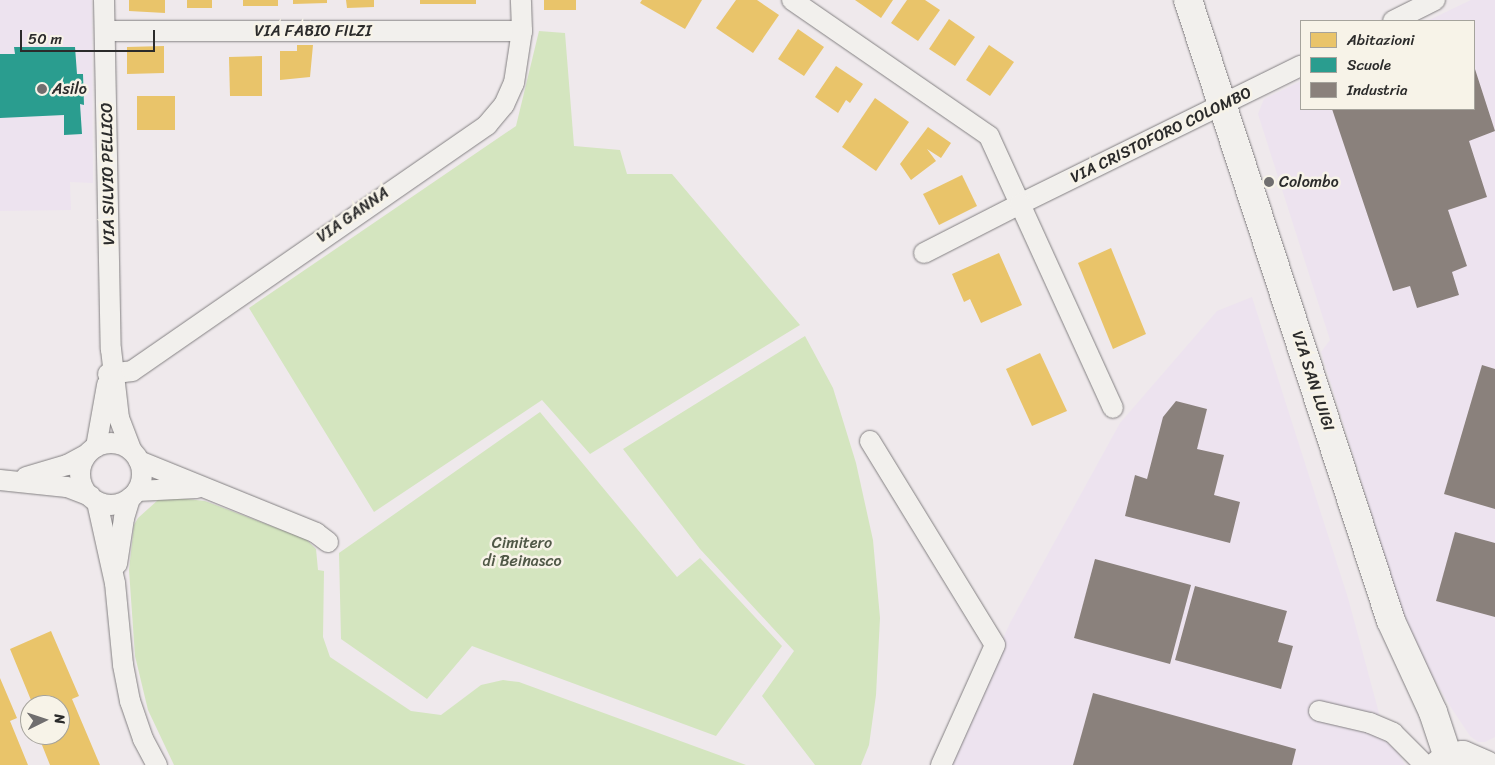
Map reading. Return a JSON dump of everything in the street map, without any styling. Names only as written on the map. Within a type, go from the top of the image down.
[{"type":"street","name":"VIA SILVIO PELLICO","points":[[104,0],[111,374],[119,418],[135,456]]},
{"type":"street","name":"VIA GANNA","points":[[111,374],[132,371],[486,124],[504,105],[514,83],[522,31],[522,0]]},
{"type":"street","points":[[792,0],[989,136],[1113,408]]},
{"type":"street","name":"VIA SAN LUIGI","points":[[1188,0],[1391,622],[1433,712],[1437,762]]},
{"type":"street","points":[[1395,20],[1436,0]]},
{"type":"street","name":"VIA FABIO FILZI","points":[[105,31],[522,31]]},
{"type":"street","name":"VIA CRISTOFORO COLOMBO","points":[[924,252],[1300,66]]},
{"type":"street","name":"VIA SILVIO PELLICO","points":[[91,451],[111,374]]},
{"type":"street","points":[[870,441],[995,645],[941,765]]},
{"type":"street","points":[[5,482],[67,465],[91,451],[115,443],[135,456],[208,489],[323,536],[328,542]]},
{"type":"street","points":[[91,451],[80,475],[93,499],[115,583],[122,655],[130,701],[144,739],[157,765]]},
{"type":"street","points":[[115,583],[124,518],[142,474],[135,456]]},
{"type":"street","points":[[5,482],[66,487],[93,499],[113,505],[133,495],[208,489]]},
{"type":"street","points":[[1319,711],[1370,723],[1393,733],[1437,762],[1472,756],[1486,765]]},
{"type":"shaded area","points":[[0,0],[92,0],[93,183],[70,182],[71,210],[0,211]]},
{"type":"shaded area","points":[[1471,0],[1495,0],[1495,737],[1485,742],[1478,742],[1470,736],[1450,706],[1416,648],[1404,618],[1321,352],[1330,340],[1258,114],[1264,99],[1300,81],[1300,110],[1475,110],[1475,20],[1429,20]]},
{"type":"shaded area","points":[[1252,297],[1348,598],[1387,743],[1394,745],[1405,765],[946,765],[1010,623],[1120,423],[1217,311]]},
{"type":"green space","points":[[539,31],[565,33],[574,146],[620,150],[627,174],[672,174],[800,325],[590,454],[542,400],[374,512],[249,308],[516,126]]},
{"type":"green space","points":[[805,336],[833,388],[856,463],[873,540],[880,618],[876,695],[869,745],[861,765],[815,765],[762,696],[794,651],[700,549],[623,449]]},
{"type":"green space","name":"Cimitero di Beinasco","points":[[540,412],[677,577],[700,558],[782,646],[716,736],[472,646],[427,699],[341,639],[339,553]]},
{"type":"green space","points":[[178,498],[205,501],[306,539],[316,549],[318,570],[324,571],[323,637],[330,657],[411,711],[441,715],[481,685],[503,680],[519,682],[746,765],[174,765],[148,710],[135,656],[129,570],[134,525],[138,518],[158,500]]},
{"type":"building: Abitazioni","points":[[129,0],[165,0],[165,13],[129,11]]},
{"type":"building: Abitazioni","points":[[187,0],[212,0],[212,8],[187,8]]},
{"type":"building: Abitazioni","points":[[243,0],[278,0],[278,6],[243,6]]},
{"type":"building: Abitazioni","points":[[293,0],[327,0],[327,3],[293,4]]},
{"type":"building: Abitazioni","points":[[346,0],[374,0],[374,7],[347,8]]},
{"type":"building: Abitazioni","points":[[420,0],[476,0],[476,4],[420,4]]},
{"type":"building: Abitazioni","points":[[544,0],[576,0],[576,10],[544,10]]},
{"type":"building: Abitazioni","points":[[642,0],[702,0],[685,29],[640,3]]},
{"type":"building: Abitazioni","points":[[736,0],[757,0],[779,15],[753,53],[716,28]]},
{"type":"building: Abitazioni","points":[[855,0],[893,0],[881,18]]},
{"type":"building: Abitazioni","points":[[907,0],[925,0],[940,10],[918,41],[891,23]]},
{"type":"building: Abitazioni","points":[[949,19],[975,37],[955,66],[929,49]]},
{"type":"building: Abitazioni","points":[[798,29],[824,47],[804,76],[778,59]]},
{"type":"building: Abitazioni","points":[[297,45],[313,45],[310,77],[280,80],[280,51],[297,51]]},
{"type":"building: Abitazioni","points":[[989,45],[1014,62],[990,96],[966,80]]},
{"type":"building: Abitazioni","points":[[164,46],[164,73],[127,74],[127,47]]},
{"type":"building: Abitazioni","points":[[262,56],[262,96],[230,96],[229,57]]},
{"type":"building: Abitazioni","points":[[836,66],[863,84],[850,103],[846,100],[838,113],[815,97]]},
{"type":"building: Abitazioni","points":[[137,96],[175,96],[175,130],[137,130]]},
{"type":"building: Abitazioni","points":[[875,98],[909,122],[876,171],[842,147]]},
{"type":"building: Abitazioni","points":[[928,127],[951,143],[941,158],[927,149],[936,161],[911,180],[900,164]]},
{"type":"building: Abitazioni","points":[[962,175],[977,206],[939,225],[923,194]]},
{"type":"building: Abitazioni","points":[[1111,248],[1146,334],[1113,349],[1078,263]]},
{"type":"building: Abitazioni","points":[[999,253],[1022,305],[981,323],[970,299],[964,302],[952,274]]},
{"type":"building: Abitazioni","points":[[1040,353],[1067,411],[1032,426],[1006,369]]},
{"type":"building: Abitazioni","points":[[51,631],[79,696],[72,699],[100,765],[50,765],[42,745],[70,745],[70,695],[29,695],[10,649]]},
{"type":"building: Abitazioni","points":[[0,678],[17,718],[10,721],[28,765],[0,765]]},
{"type":"building: Scuole","name":"Asilo","points":[[14,47],[75,47],[77,74],[83,74],[84,105],[80,104],[82,134],[64,135],[64,115],[0,118],[0,54],[15,54]]},
{"type":"building: Industria","points":[[1475,69],[1495,131],[1469,141],[1487,197],[1448,210],[1467,266],[1452,272],[1459,295],[1417,308],[1410,286],[1393,291],[1332,110],[1475,110]]},
{"type":"building: Industria","points":[[1482,365],[1495,369],[1495,509],[1444,494]]},
{"type":"building: Industria","points":[[1176,401],[1207,409],[1197,449],[1224,455],[1214,495],[1240,502],[1230,543],[1125,516],[1135,475],[1147,479],[1163,417]]},
{"type":"building: Industria","points":[[1455,532],[1495,543],[1495,617],[1436,601]]},
{"type":"building: Industria","points":[[1095,559],[1191,585],[1170,664],[1074,638]]},
{"type":"building: Industria","points":[[1195,586],[1287,611],[1278,642],[1293,646],[1281,689],[1175,660]]},
{"type":"building: Industria","points":[[1093,693],[1296,749],[1292,765],[1073,765]]},
{"type":"place","name":"Asilo","points":[[42,89]]},
{"type":"place","name":"Colombo","points":[[1269,182]]}]
